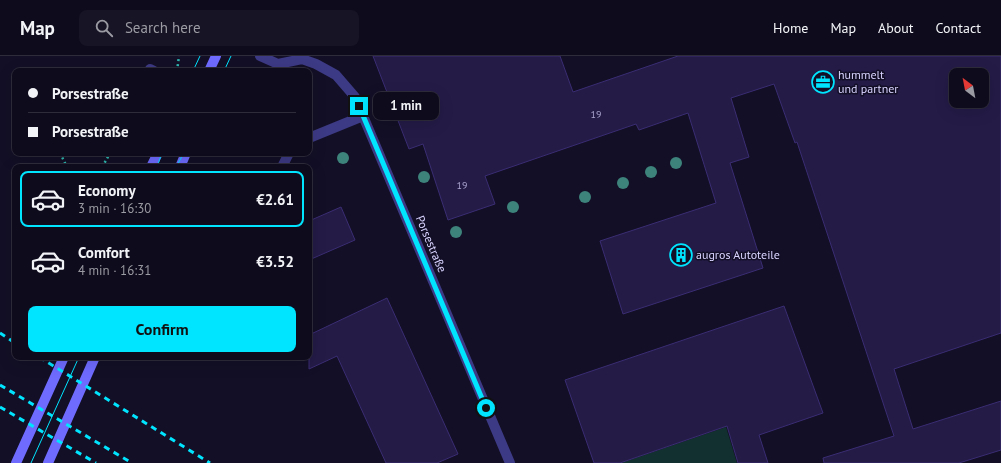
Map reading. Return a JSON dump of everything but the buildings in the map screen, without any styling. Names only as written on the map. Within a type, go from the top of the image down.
[{"type":"main road","points":[[210,68],[216,56]]},
{"type":"main road","points":[[16,463],[63,360]]},
{"type":"main road","points":[[48,463],[94,360]]},
{"type":"street","name":"Porsestraße","points":[[260,56],[278,64],[301,58],[319,60],[336,75],[355,97],[510,463]]},
{"type":"street","points":[[312,137],[363,116]]},
{"type":"path","points":[[177,68],[179,56]]},
{"type":"green space","points":[[726,427],[737,463],[621,463]]},
{"type":"tram line","points":[[194,68],[200,56]]},
{"type":"tram line","points":[[225,68],[231,56]]},
{"type":"tram line","points":[[158,164],[161,156]]},
{"type":"tram line","points":[[178,164],[182,156]]},
{"type":"tram line","points":[[31,463],[78,360]]},
{"type":"railway","points":[[0,333],[12,341]]},
{"type":"railway","points":[[44,360],[210,463]]},
{"type":"railway","points":[[0,385],[132,463]]},
{"type":"railway","points":[[0,407],[96,463]]},
{"type":"place","name":"hummelt und partner","points":[[823,82]]},
{"type":"place","name":"augros Autoteile","points":[[681,255]]},
{"type":"route","points":[[359,106],[486,408]]}]
